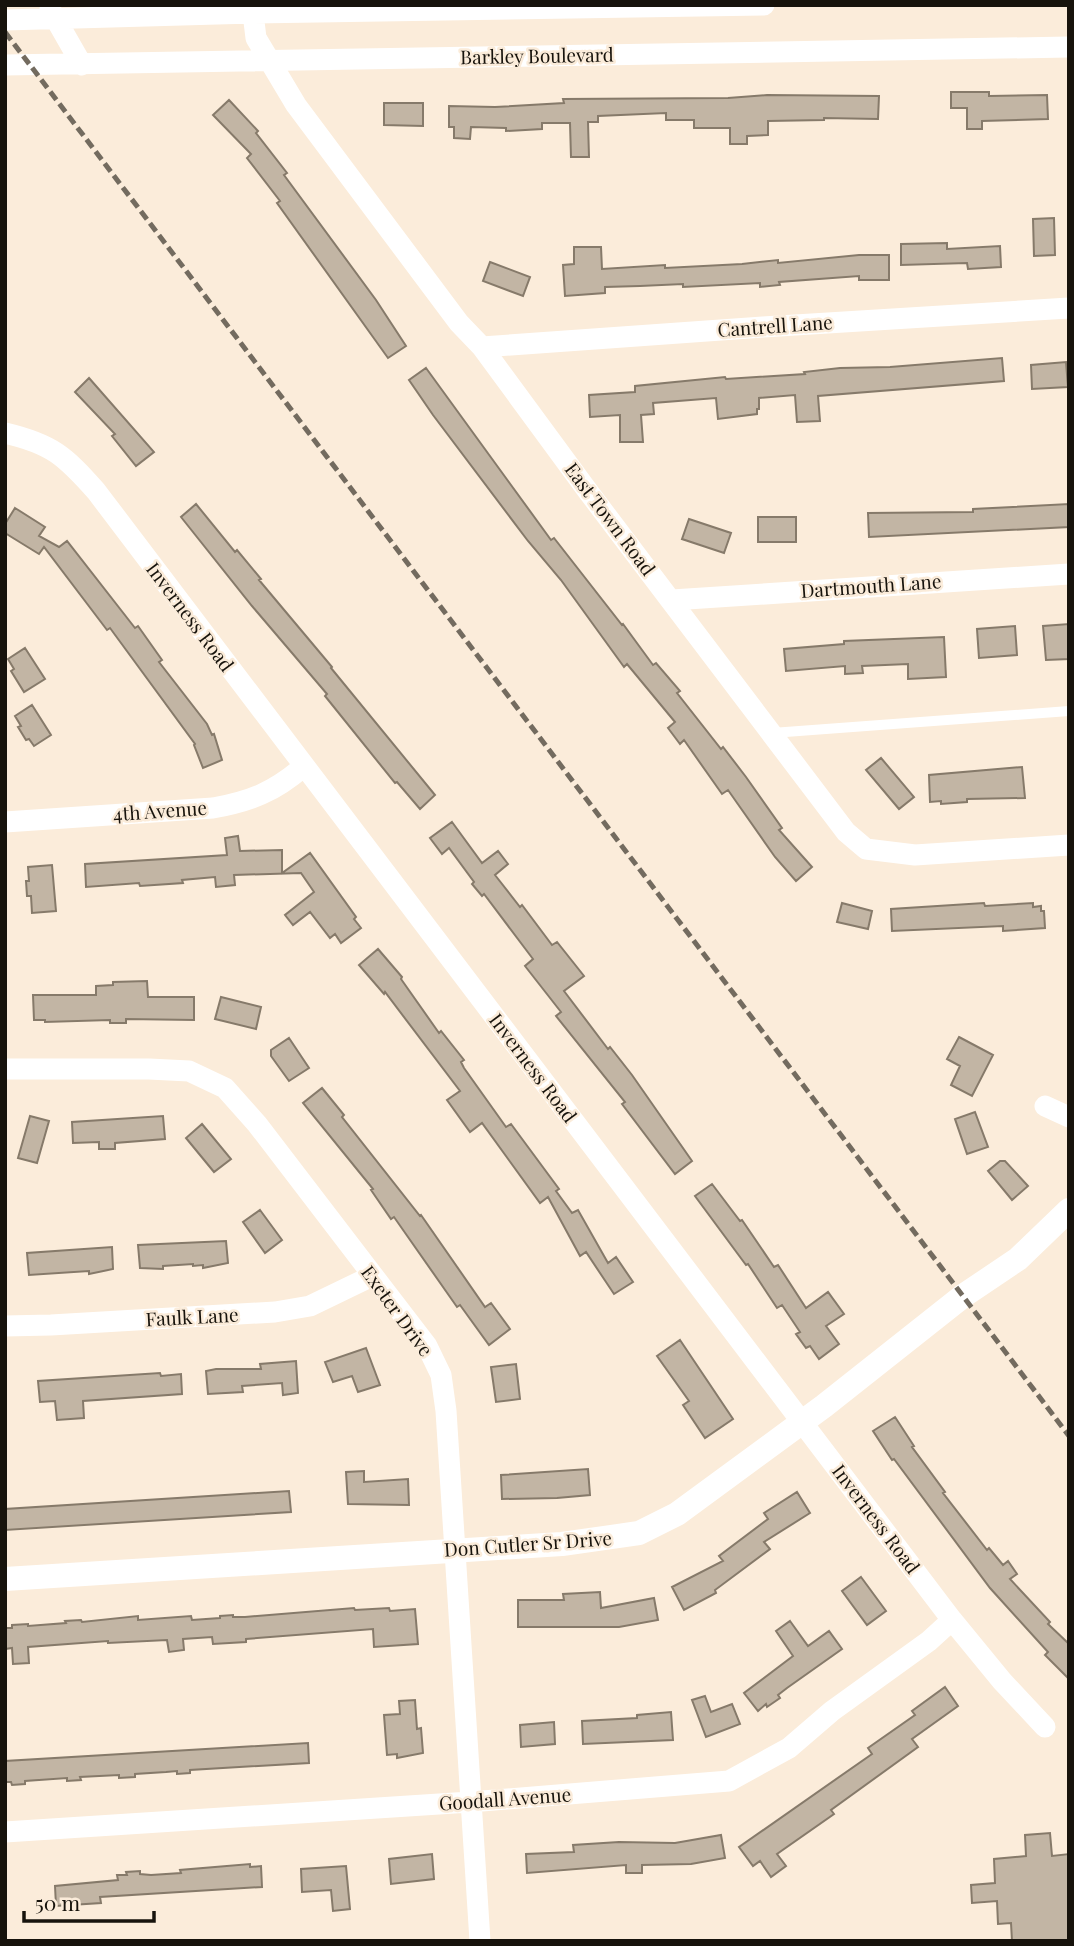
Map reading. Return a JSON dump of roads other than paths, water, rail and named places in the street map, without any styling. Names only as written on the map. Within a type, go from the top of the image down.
[{"type":"street","points":[[5,20],[52,12],[764,5]]},
{"type":"street","name":"East Town Road","points":[[253,9],[256,38],[304,116],[459,323],[482,347],[846,832],[866,849],[915,855],[1069,845]]},
{"type":"street","points":[[52,12],[82,65]]},
{"type":"street","name":"Barkley Boulevard","points":[[5,65],[1069,47]]},
{"type":"street","name":"Cantrell Lane","points":[[482,347],[1069,308]]},
{"type":"street","name":"Inverness Road","points":[[5,433],[46,446],[67,459],[96,491],[952,1620],[1002,1681],[1045,1727]]},
{"type":"street","name":"Dartmouth Lane","points":[[673,600],[1069,574]]},
{"type":"street","name":"4th Avenue","points":[[5,822],[213,807],[242,802],[269,792],[303,767]]},
{"type":"street","name":"Exeter Drive","points":[[5,1069],[189,1071],[225,1088],[257,1124],[427,1346],[441,1376],[446,1411],[480,1941]]},
{"type":"street","points":[[1045,1106],[1069,1117]]},
{"type":"street","name":"Don Cutler Sr Drive","points":[[5,1579],[562,1544],[639,1534],[677,1514],[963,1296],[1018,1259],[1069,1210]]},
{"type":"street","name":"Faulk Lane","points":[[5,1325],[51,1325],[275,1312],[310,1306],[372,1276]]},
{"type":"street","name":"Goodall Avenue","points":[[5,1832],[470,1802],[729,1781],[789,1748],[832,1711],[929,1642],[952,1620]]},
{"type":"lane","points":[[772,733],[1069,711]]},
{"type":"railway","points":[[5,32],[1069,1436]]}]
